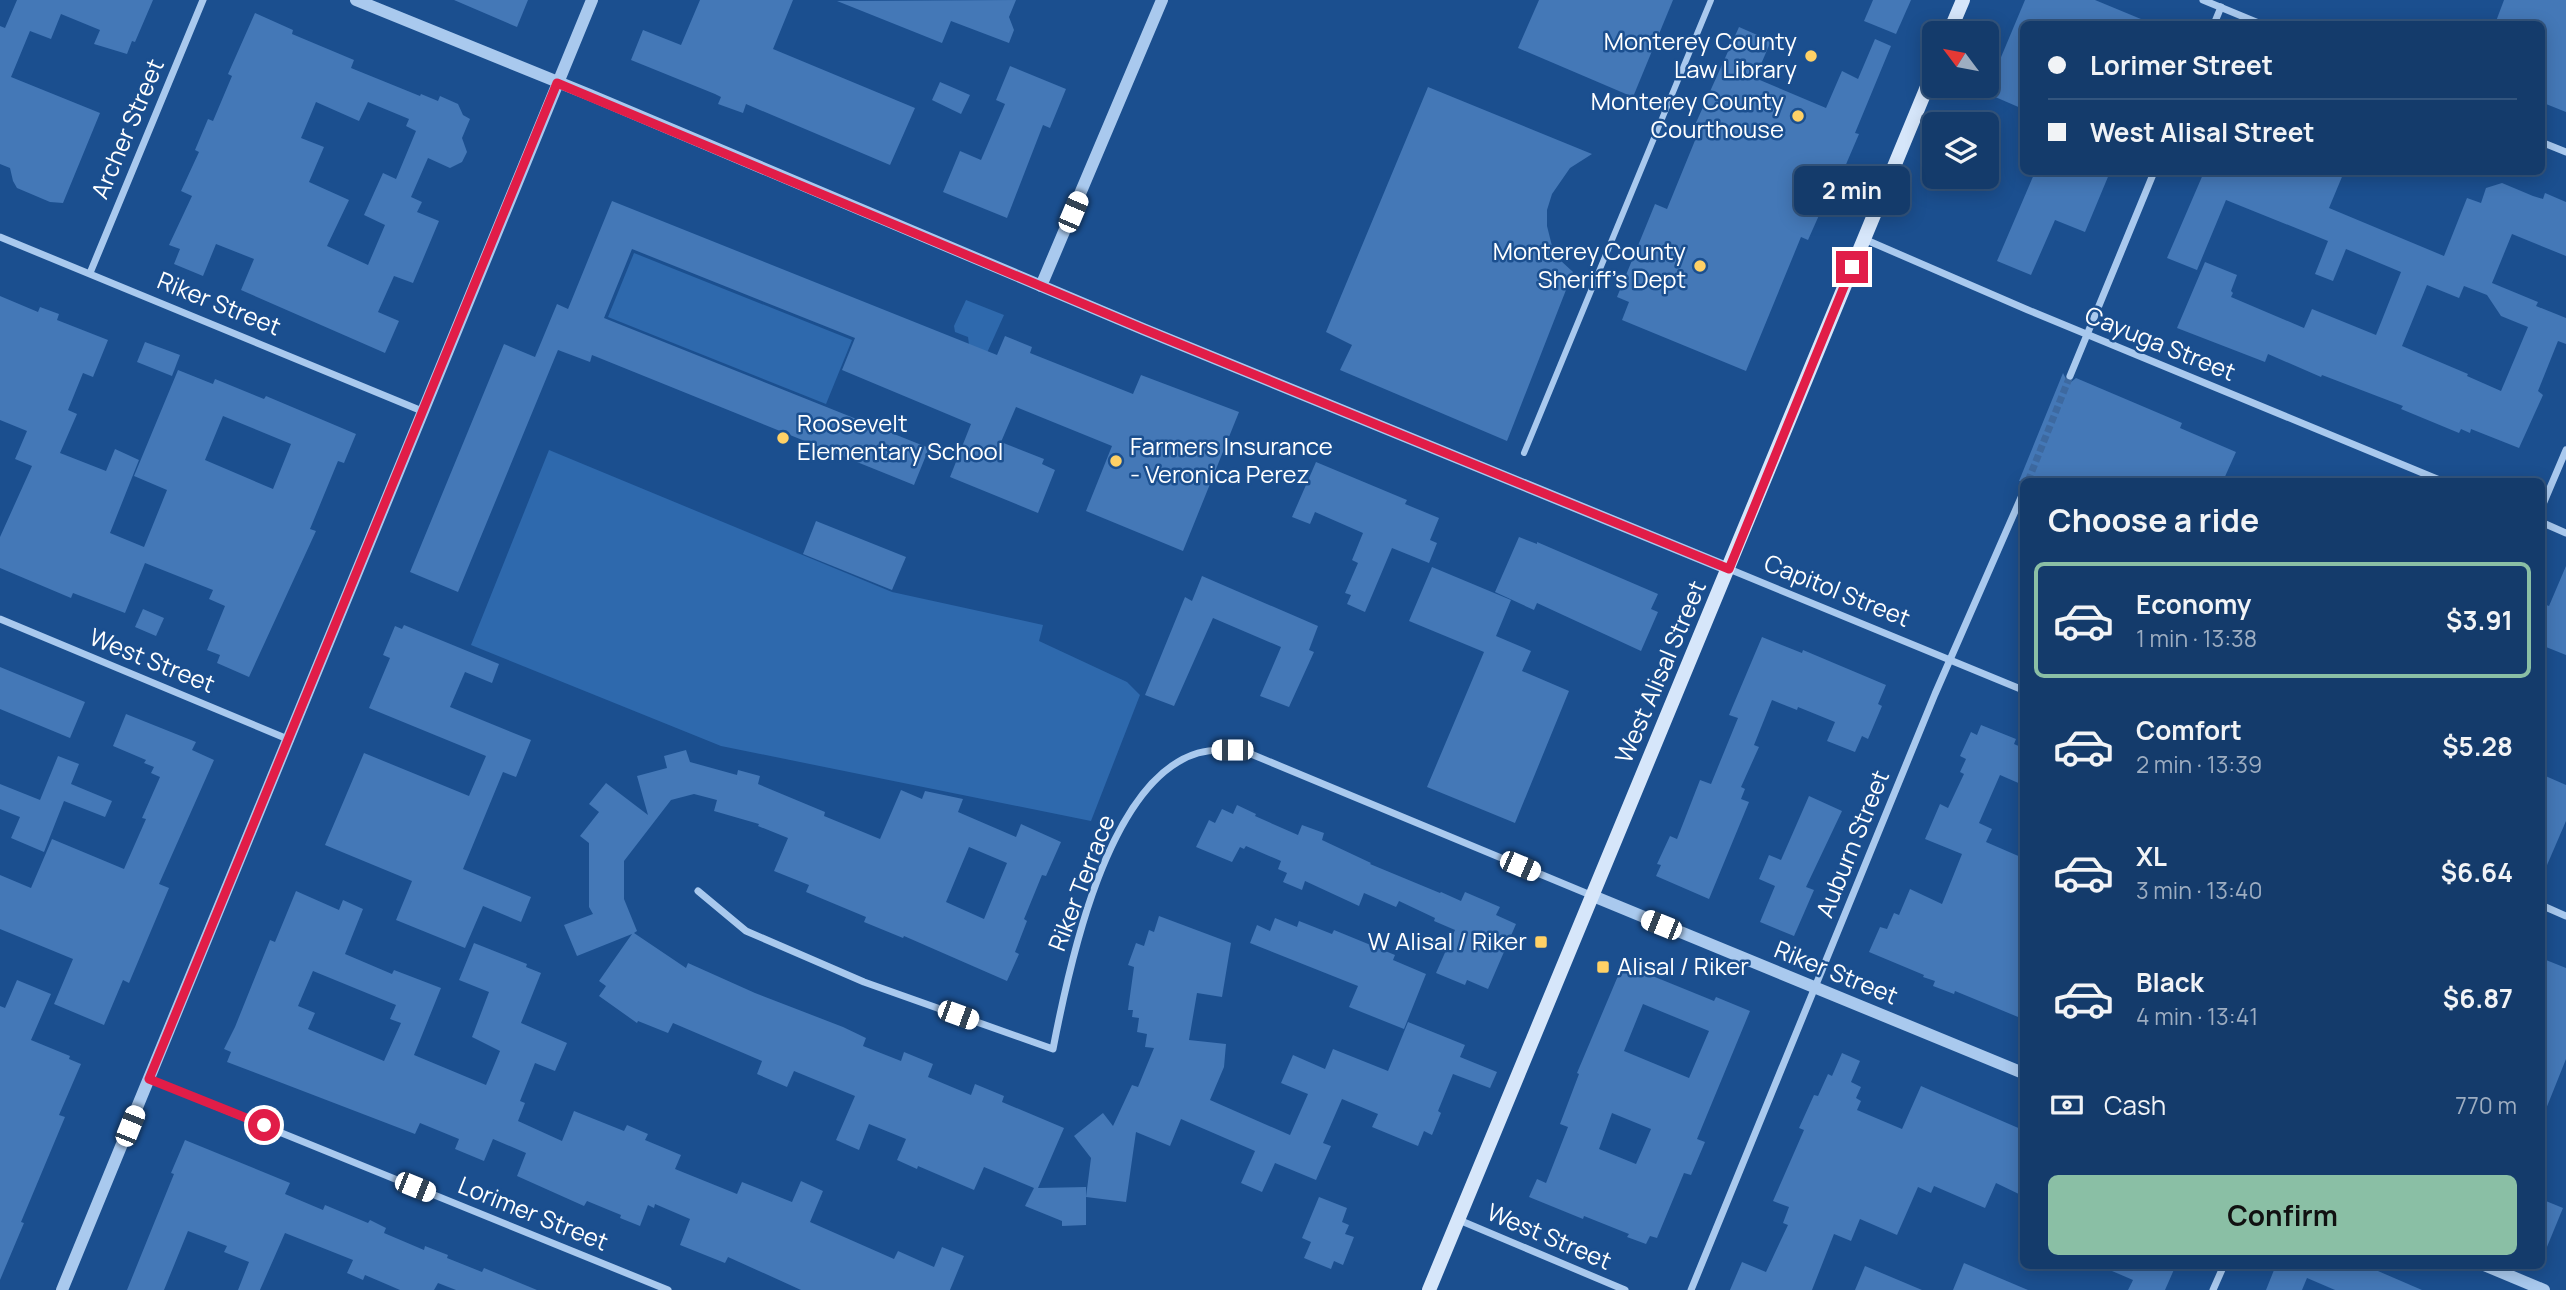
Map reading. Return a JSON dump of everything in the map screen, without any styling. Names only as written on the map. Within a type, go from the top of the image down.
[{"type":"main road","points":[[1954,21],[1963,0]]},
{"type":"main road","name":"West Alisal Street","points":[[1429,1290],[1922,98]]},
{"type":"street","name":"Archer Street","points":[[89,273],[203,0]]},
{"type":"street","name":"Capitol Street","points":[[356,0],[1041,286],[2020,689]]},
{"type":"street","points":[[62,1290],[592,0]]},
{"type":"street","points":[[1041,286],[1162,0]]},
{"type":"street","points":[[1524,453],[1711,0]]},
{"type":"street","points":[[2203,0],[2254,21]]},
{"type":"street","points":[[2215,21],[2221,8]]},
{"type":"street","points":[[2545,144],[2566,152]]},
{"type":"street","points":[[2070,376],[2153,175]]},
{"type":"street","name":"Riker Street","points":[[0,237],[422,411]]},
{"type":"street","name":"Cayuga Street","points":[[1864,239],[2087,335],[2435,478]]},
{"type":"street","points":[[2545,500],[2566,450]]},
{"type":"street","name":"Auburn Street","points":[[1691,1290],[1950,660],[2020,499]]},
{"type":"street","points":[[2545,524],[2566,533]]},
{"type":"street","name":"West Street","points":[[0,619],[290,740]]},
{"type":"street","name":"Riker Terrace","points":[[698,891],[746,931],[864,982],[1053,1049],[1066,983],[1080,932],[1122,824],[1147,787],[1163,772],[1197,753],[1232,750],[1251,754],[1593,896]]},
{"type":"street","name":"Riker Street","points":[[1593,896],[2020,1072]]},
{"type":"street","points":[[2545,907],[2566,916]]},
{"type":"street","name":"Lorimer Street","points":[[149,1079],[668,1290]]},
{"type":"street","name":"West Street","points":[[1459,1220],[1625,1290]]},
{"type":"street","points":[[2213,1290],[2222,1269]]},
{"type":"street","points":[[2494,1269],[2544,1290]]},
{"type":"shaded area","points":[[634,253],[852,340],[826,404],[608,317]]},
{"type":"shaded area","points":[[966,300],[1004,315],[986,355],[969,345],[968,337],[955,332],[954,326]]},
{"type":"shaded area","points":[[549,450],[892,592],[1043,625],[1039,641],[1127,682],[1140,695],[1091,821],[721,746],[471,645]]},
{"type":"building","points":[[17,0],[153,0],[127,54],[94,44],[100,30],[61,14],[51,39],[30,31],[11,77],[100,113],[63,203],[50,202],[17,188],[10,168],[0,164],[0,26],[5,28]]},
{"type":"building","points":[[454,0],[528,0],[517,27]]},
{"type":"building","points":[[700,0],[793,0],[773,49],[915,108],[890,165],[746,104],[743,113],[718,104],[721,97],[631,60],[643,30],[681,45]]},
{"type":"building","points":[[1016,0],[1009,17],[1014,30],[1009,43],[951,21],[942,43],[837,1]]},
{"type":"building","points":[[1539,0],[1673,0],[1633,97],[1518,48]]},
{"type":"building","points":[[1873,0],[1911,0],[1896,34],[1864,21]]},
{"type":"building","points":[[2025,0],[2095,0],[2146,21],[2020,21],[2020,108],[1998,98],[1999,62]]},
{"type":"building","points":[[2504,0],[2566,0],[2566,112],[2545,104],[2545,21],[2496,21]]},
{"type":"building","points":[[255,13],[293,30],[292,34],[354,60],[351,68],[420,96],[421,94],[438,101],[440,96],[458,104],[463,115],[470,119],[462,138],[467,152],[462,162],[450,168],[428,158],[411,197],[422,202],[417,212],[439,221],[413,283],[394,276],[378,312],[399,321],[385,353],[241,290],[254,259],[216,244],[203,276],[174,264],[180,249],[169,245],[192,196],[181,191],[199,152],[195,150],[208,119],[213,121],[232,76],[228,74]],"holes":[[[316,102],[359,121],[368,102],[409,119],[406,126],[416,131],[396,179],[383,173],[364,215],[385,225],[368,265],[327,246],[349,200],[309,182],[324,147],[301,138]]]},
{"type":"building","points":[[1739,27],[1771,41],[1755,78],[1826,108],[1842,71],[1858,79],[1875,39],[1891,46],[1855,133],[1859,134],[1832,197],[1828,195],[1808,240],[1801,237],[1746,371],[1622,320],[1629,302],[1617,297],[1655,204],[1667,209],[1696,138],[1690,136]]},
{"type":"building","points":[[1010,66],[1066,89],[1050,128],[1043,125],[1007,218],[943,192],[960,151],[981,160],[1005,104],[996,100]]},
{"type":"building","points":[[940,82],[970,95],[961,114],[932,100]]},
{"type":"building","points":[[1428,87],[1592,154],[1570,168],[1552,194],[1547,210],[1547,226],[1552,246],[1560,260],[1573,272],[1507,441],[1340,370],[1352,345],[1326,332]]},
{"type":"building","points":[[2034,175],[2109,175],[2085,232],[2055,220],[2031,275],[1997,261]]},
{"type":"building","points":[[2203,175],[2343,175],[2329,208],[2444,256],[2467,198],[2481,203],[2486,188],[2502,183],[2543,199],[2545,193],[2566,202],[2566,256],[2512,234],[2492,283],[2538,302],[2536,306],[2566,318],[2566,344],[2558,341],[2538,391],[2543,395],[2519,448],[2471,429],[2470,433],[2461,429],[2459,433],[2401,409],[2403,406],[2322,375],[2321,377],[2268,354],[2265,362],[2177,328],[2205,262],[2237,275],[2231,297],[2304,328],[2312,309],[2376,335],[2401,272],[2346,249],[2333,281],[2315,274],[2328,241],[2226,200],[2197,270],[2167,258]],"holes":[[[2427,285],[2459,298],[2464,286],[2487,295],[2501,316],[2528,327],[2501,391],[2402,346]]]},
{"type":"building","points":[[612,201],[997,355],[1005,336],[1032,347],[1030,353],[1133,394],[1141,375],[1239,412],[1183,551],[1086,511],[1112,446],[1016,407],[1001,442],[1044,459],[1042,464],[1055,470],[1038,513],[950,477],[971,424],[842,370],[855,338],[632,249],[604,318],[929,448],[914,485],[592,355],[590,362],[558,350],[458,592],[410,572],[504,344],[535,357],[557,304],[568,309]]},
{"type":"building","points":[[0,296],[38,312],[40,307],[59,314],[57,320],[108,340],[93,377],[83,373],[68,410],[77,414],[60,453],[106,471],[115,449],[139,460],[110,533],[144,547],[167,490],[134,476],[178,370],[213,384],[215,379],[264,399],[266,396],[356,434],[344,463],[338,461],[310,529],[316,531],[249,677],[217,663],[220,655],[207,650],[225,606],[209,599],[213,590],[145,563],[125,613],[73,593],[71,598],[0,568],[0,537],[32,466],[15,459],[27,431],[0,420]],"holes":[[[223,416],[291,444],[273,489],[205,460]]]},
{"type":"building","points":[[145,342],[180,355],[172,376],[137,362]]},
{"type":"building","points":[[2063,373],[2067,381],[2071,382],[2076,378],[2182,423],[2180,428],[2236,452],[2224,478],[2020,478]]},
{"type":"building","points":[[1316,462],[1407,500],[1405,504],[1439,518],[1430,540],[1437,543],[1429,563],[1392,548],[1365,612],[1347,604],[1351,595],[1345,593],[1358,563],[1352,560],[1363,533],[1315,512],[1310,524],[1292,517]]},
{"type":"building","points":[[816,521],[906,557],[892,590],[803,554]]},
{"type":"building","points":[[1519,537],[1537,542],[1658,594],[1651,609],[1658,612],[1641,651],[1537,603],[1534,610],[1495,592]]},
{"type":"building","points":[[2566,566],[2566,655],[2545,647],[2545,604],[2549,606]]},
{"type":"building","points":[[1432,567],[1511,600],[1496,636],[1531,651],[1522,671],[1569,691],[1515,823],[1427,787],[1484,652],[1409,621]]},
{"type":"building","points":[[1202,576],[1318,626],[1309,650],[1314,652],[1289,707],[1260,696],[1281,647],[1213,618],[1174,706],[1145,695],[1185,597],[1192,601]]},
{"type":"building","points":[[143,609],[164,618],[156,636],[135,627]]},
{"type":"building","points":[[404,625],[499,664],[492,683],[465,672],[450,707],[531,740],[516,777],[503,772],[463,869],[531,897],[521,922],[483,906],[465,948],[396,920],[412,881],[325,845],[364,753],[469,796],[486,756],[369,708],[390,658],[383,655],[395,626],[402,629]]},
{"type":"building","points":[[1762,637],[1802,653],[1803,650],[1886,685],[1878,704],[1882,706],[1868,739],[1862,736],[1855,752],[1827,741],[1835,722],[1772,700],[1754,745],[1759,747],[1741,787],[1745,789],[1741,799],[1749,802],[1709,899],[1656,876],[1661,865],[1657,864],[1670,836],[1677,839],[1700,780],[1711,784],[1738,718],[1729,715]]},
{"type":"building","points":[[0,667],[85,702],[70,738],[0,709]]},
{"type":"building","points":[[126,714],[196,742],[192,750],[214,760],[159,884],[169,888],[129,983],[123,980],[104,1025],[54,1004],[73,959],[0,929],[0,875],[31,888],[52,839],[124,869],[146,819],[142,818],[160,777],[151,773],[154,767],[144,763],[146,760],[113,746]]},
{"type":"building","points":[[1981,725],[2016,739],[2014,744],[2020,747],[2020,784],[2000,775],[1979,823],[1992,829],[1986,842],[2020,857],[2020,1018],[1955,991],[1954,994],[1933,986],[1935,981],[1923,977],[1924,975],[1869,952],[1880,927],[1887,929],[1894,913],[1899,915],[1910,889],[1942,904],[1962,854],[1925,839],[1940,804],[1948,808],[1964,774],[1960,772],[1966,759],[1960,756],[1971,732],[1977,735]]},
{"type":"building","points":[[686,750],[690,762],[737,775],[738,770],[760,776],[758,784],[880,839],[901,790],[922,799],[925,791],[963,799],[958,812],[1016,837],[1021,824],[1061,842],[1046,876],[1042,875],[1024,919],[1027,921],[1015,952],[1019,954],[1007,981],[904,936],[903,938],[864,922],[866,917],[806,892],[809,885],[774,871],[788,838],[758,826],[759,824],[714,811],[717,800],[694,794],[671,800],[624,861],[624,899],[637,931],[634,933],[686,968],[688,963],[755,993],[843,1027],[866,1038],[863,1046],[901,1061],[904,1052],[933,1064],[928,1077],[971,1095],[975,1084],[1004,1096],[1002,1102],[1064,1128],[1038,1188],[1086,1187],[1086,1225],[1062,1226],[1062,1221],[1025,1206],[1034,1188],[984,1167],[974,1190],[897,1160],[906,1139],[869,1124],[859,1150],[836,1140],[855,1096],[794,1071],[787,1087],[757,1074],[762,1061],[673,1023],[668,1033],[638,1021],[637,1023],[599,996],[606,986],[599,981],[632,934],[577,956],[564,925],[593,914],[589,907],[589,843],[580,836],[599,812],[589,804],[606,783],[648,815],[637,776],[667,768],[664,756]],"holes":[[[969,847],[1007,863],[984,919],[946,902]]]},
{"type":"building","points":[[58,756],[79,764],[71,784],[112,801],[105,817],[64,801],[44,852],[11,838],[20,817],[0,809],[0,784],[40,800]]},
{"type":"building","points":[[2545,776],[2566,785],[2566,821],[2545,870]]},
{"type":"building","points":[[1809,796],[1842,811],[1806,887],[1814,890],[1794,936],[1760,922],[1775,886],[1759,879],[1769,855],[1781,860]]},
{"type":"building","points":[[1237,805],[1298,835],[1302,825],[1324,833],[1322,840],[1370,864],[1440,893],[1461,901],[1465,892],[1500,907],[1496,915],[1516,924],[1488,989],[1467,980],[1465,985],[1436,973],[1455,930],[1434,921],[1435,918],[1399,901],[1396,907],[1364,893],[1359,906],[1305,881],[1302,890],[1283,882],[1287,873],[1278,869],[1281,861],[1246,846],[1244,849],[1240,847],[1232,862],[1196,847],[1209,820],[1215,823],[1222,809],[1233,814]]},
{"type":"building","points":[[296,891],[339,910],[343,900],[363,909],[345,954],[392,974],[394,970],[441,988],[414,1055],[486,1085],[500,1051],[472,1037],[489,992],[459,980],[474,943],[527,964],[526,967],[541,973],[521,1023],[567,1043],[555,1071],[535,1063],[520,1101],[525,1103],[518,1121],[562,1141],[574,1111],[624,1131],[627,1125],[648,1134],[645,1140],[681,1155],[675,1169],[737,1194],[742,1182],[792,1202],[801,1181],[823,1191],[810,1222],[894,1259],[898,1251],[934,1267],[942,1247],[964,1256],[950,1290],[801,1290],[728,1257],[725,1263],[680,1245],[690,1219],[655,1204],[654,1208],[648,1205],[640,1226],[587,1201],[584,1206],[517,1176],[526,1153],[493,1139],[484,1161],[455,1149],[459,1139],[420,1123],[415,1134],[227,1062],[231,1052],[224,1049],[270,940],[275,942]],"holes":[[[313,971],[396,1005],[390,1019],[401,1023],[384,1061],[308,1029],[315,1013],[298,1006]]]},
{"type":"building","points":[[1159,916],[1231,943],[1222,997],[1197,993],[1189,1040],[1226,1044],[1224,1067],[1210,1100],[1290,1135],[1308,1094],[1281,1083],[1293,1055],[1325,1069],[1333,1049],[1388,1071],[1408,1022],[1465,1045],[1460,1057],[1497,1072],[1490,1088],[1453,1074],[1438,1111],[1441,1113],[1432,1135],[1424,1131],[1418,1146],[1372,1127],[1378,1114],[1342,1099],[1323,1143],[1331,1146],[1316,1180],[1275,1163],[1262,1192],[1241,1183],[1255,1151],[1181,1119],[1170,1146],[1136,1132],[1126,1202],[1086,1197],[1091,1158],[1074,1136],[1103,1113],[1113,1126],[1132,1085],[1138,1087],[1154,1048],[1145,1047],[1147,1034],[1137,1032],[1139,1018],[1132,1017],[1133,1010],[1128,1010],[1134,967],[1128,965],[1136,943],[1144,946],[1149,930],[1154,932]]},
{"type":"building","points":[[1275,918],[1297,927],[1299,921],[1332,934],[1334,930],[1395,955],[1393,960],[1426,974],[1404,1029],[1349,1007],[1358,986],[1250,943],[1257,925],[1270,931]]},
{"type":"building","points":[[2545,960],[2566,968],[2566,1059],[2545,1112]]},
{"type":"building","points":[[1623,964],[1714,1001],[1716,997],[1750,1011],[1697,1139],[1705,1142],[1691,1175],[1684,1173],[1657,1238],[1650,1236],[1646,1244],[1627,1237],[1629,1234],[1529,1197],[1537,1179],[1546,1183],[1568,1127],[1560,1124],[1579,1074],[1577,1073]],"holes":[[[1643,1004],[1709,1031],[1689,1078],[1624,1051]],[[1612,1113],[1651,1129],[1636,1164],[1599,1149]]]},
{"type":"building","points":[[17,980],[51,994],[31,1040],[70,1056],[69,1059],[81,1064],[59,1115],[65,1117],[0,1280],[0,1006],[5,1008]]},
{"type":"building","points":[[1842,1053],[1860,1061],[1851,1082],[1861,1087],[1856,1098],[1861,1101],[1857,1110],[1902,1129],[1921,1086],[2020,1129],[2020,1195],[1996,1183],[1985,1208],[1934,1186],[1931,1193],[1918,1187],[1897,1235],[1860,1219],[1851,1241],[1834,1234],[1812,1290],[1730,1290],[1742,1262],[1766,1272],[1788,1225],[1783,1223],[1789,1207],[1773,1201],[1804,1130],[1799,1128],[1814,1095],[1818,1096],[1828,1074],[1832,1076]]},
{"type":"building","points":[[185,1140],[290,1183],[285,1194],[323,1210],[325,1205],[368,1223],[370,1220],[386,1228],[384,1233],[424,1250],[425,1246],[482,1272],[484,1268],[537,1290],[456,1290],[438,1283],[434,1290],[400,1290],[365,1275],[363,1280],[347,1273],[353,1260],[285,1233],[260,1290],[238,1290],[249,1262],[224,1252],[227,1246],[188,1231],[164,1290],[127,1290]]},
{"type":"building","points":[[1319,1197],[1347,1208],[1342,1222],[1349,1225],[1345,1234],[1354,1237],[1343,1265],[1334,1261],[1331,1269],[1304,1258],[1311,1242],[1302,1238]]},
{"type":"building","points":[[2545,1201],[2563,1208],[2545,1252]]},
{"type":"building","points":[[1964,1263],[2028,1290],[1953,1290]]},
{"type":"building","points":[[1865,1266],[1922,1290],[1855,1290]]},
{"type":"building","points":[[2107,1269],[2174,1269],[2165,1290],[2128,1290],[2133,1280]]},
{"type":"building","points":[[2274,1269],[2373,1269],[2422,1290],[2335,1290],[2307,1278],[2302,1290],[2266,1290]]},
{"type":"tunnel","points":[[2029,478],[2070,376]]},
{"type":"place","name":"Monterey County Law Library","points":[[1811,56]]},
{"type":"place","name":"Monterey County Courthouse","points":[[1798,116]]},
{"type":"place","name":"Monterey County Sheriff's Dept","points":[[1700,266]]},
{"type":"place","name":"Roosevelt Elementary School","points":[[783,438]]},
{"type":"place","name":"Farmers Insurance - Veronica Perez","points":[[1116,461]]},
{"type":"place","name":"W Alisal / Riker","points":[[1541,942]]},
{"type":"place","name":"Alisal / Riker","points":[[1603,967]]},
{"type":"route","points":[[264,1125],[149,1079],[557,83],[1143,329],[1729,569],[1852,267]]}]
